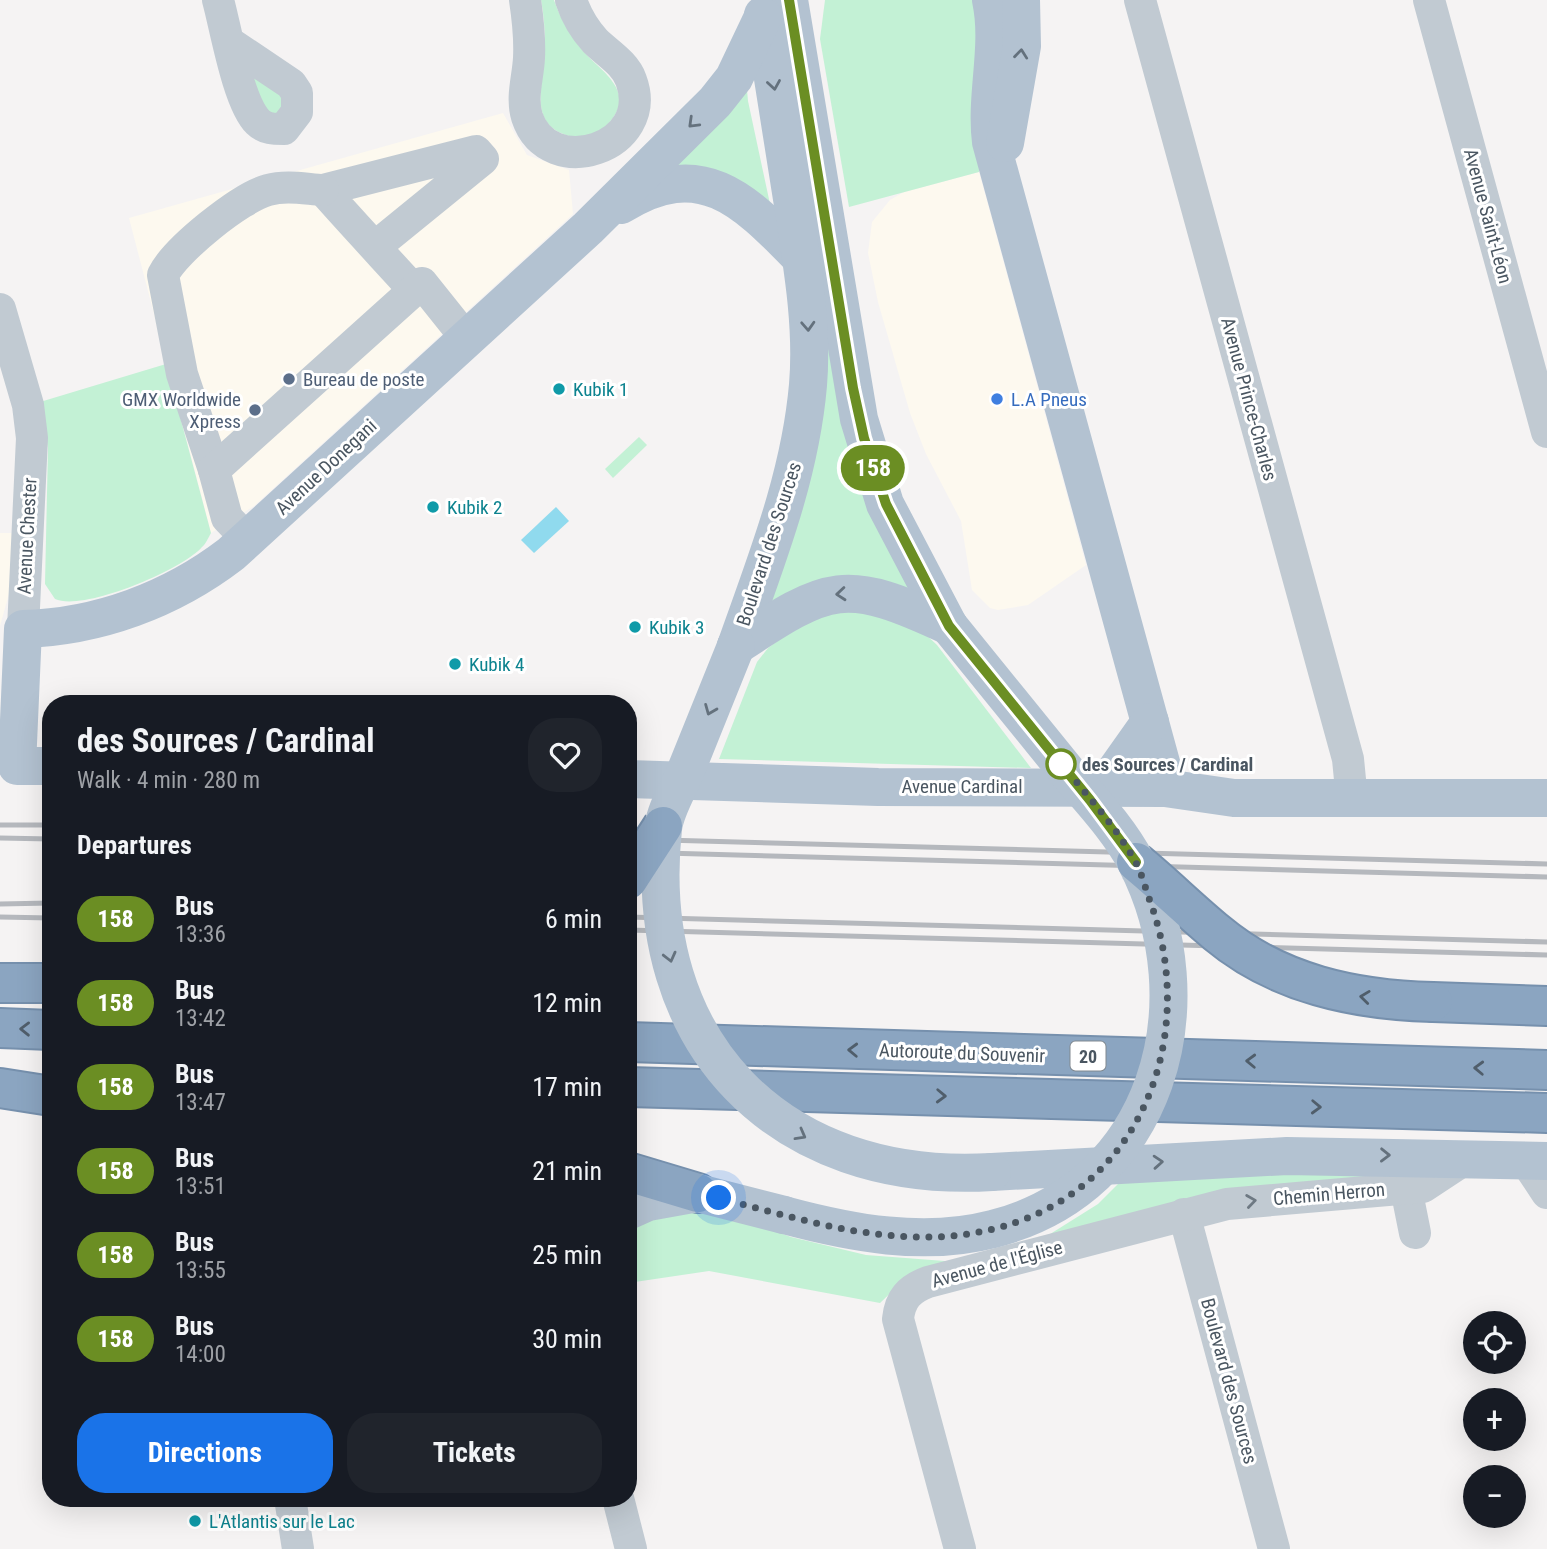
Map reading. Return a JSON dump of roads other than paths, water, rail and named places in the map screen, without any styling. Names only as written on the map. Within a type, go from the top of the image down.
[{"type":"highway","points":[[637,866],[663,826]]},
{"type":"highway","points":[[1136,862],[1231,944],[1290,976],[1354,996],[1547,1006]]},
{"type":"highway","points":[[0,983],[42,983]]},
{"type":"highway","points":[[0,1028],[42,1030]]},
{"type":"highway","name":"Autoroute du Souvenir","points":[[637,1042],[1547,1070]]},
{"type":"highway","points":[[0,1071],[42,1072]]},
{"type":"highway","points":[[637,1087],[1547,1113]]},
{"type":"highway","points":[[0,1088],[42,1095]]},
{"type":"highway","points":[[637,1175],[698,1193]]},
{"type":"main road","points":[[588,228],[724,92],[777,13],[811,0]]},
{"type":"main road","points":[[991,0],[995,36],[989,123],[1003,187],[1150,722],[1165,788]]},
{"type":"main road","points":[[1003,187],[1005,142],[1022,46],[1021,0]]},
{"type":"main road","points":[[637,1207],[648,1202],[698,1193],[784,1215],[887,1236],[919,1238],[964,1234],[1004,1226],[1030,1216],[1071,1193],[1095,1174],[1120,1147],[1142,1112],[1160,1070],[1168,1027],[1170,991],[1163,945],[1136,862],[1090,800],[949,626],[890,513],[864,438],[777,13]]},
{"type":"main road","name":"Boulevard des Sources","points":[[663,826],[736,646],[764,610],[805,407],[809,338],[777,13]]},
{"type":"main road","points":[[588,228],[645,191],[663,186],[698,185],[742,201],[801,258]]},
{"type":"main road","name":"Avenue Donegani","points":[[23,629],[82,623],[147,602],[212,568],[248,540],[588,228]]},
{"type":"main road","points":[[764,610],[850,593],[892,601],[949,626]]},
{"type":"main road","name":"Avenue Chester","points":[[23,629],[23,766]]},
{"type":"main road","points":[[1104,787],[1150,722]]},
{"type":"main road","name":"Avenue Cardinal","points":[[637,779],[878,787],[1165,788],[1221,797],[1352,800],[1547,798]]},
{"type":"main road","points":[[663,826],[662,912],[671,965],[699,1029],[717,1060],[737,1086],[793,1131],[861,1160],[932,1173],[1287,1156],[1536,1160]]},
{"type":"street","points":[[218,0],[230,43]]},
{"type":"street","points":[[525,0],[529,24],[525,92],[527,116],[531,126],[548,142],[573,152],[585,153],[608,145],[625,127],[633,93],[626,71],[589,34],[570,0]]},
{"type":"street","name":"Avenue Prince-Charles","points":[[1140,0],[1348,759],[1352,800]]},
{"type":"street","name":"Avenue Saint-Léon","points":[[1429,0],[1547,432]]},
{"type":"street","points":[[248,540],[227,518],[182,374],[164,293],[163,275],[173,259],[253,195],[283,187],[323,190],[476,151],[483,159],[375,247]]},
{"type":"street","points":[[323,190],[414,290]]},
{"type":"street","points":[[214,470],[422,284],[466,338]]},
{"type":"street","name":"Avenue Chester","points":[[0,309],[28,405],[32,438],[13,533],[23,629]]},
{"type":"street","name":"Chemin Herron","points":[[1184,1214],[1262,1199],[1423,1187],[1467,1158]]},
{"type":"street","points":[[1536,1160],[1547,1193]]},
{"type":"street","points":[[1406,1188],[1415,1233]]},
{"type":"street","name":"Avenue de l'Église","points":[[960,1549],[900,1329],[899,1311],[905,1296],[928,1282],[1184,1214]]},
{"type":"street","name":"Boulevard des Sources","points":[[1184,1214],[1274,1549]]},
{"type":"street","points":[[291,1507],[298,1549]]},
{"type":"street","points":[[620,1507],[631,1549]]},
{"type":"water","points":[[556,507],[569,521],[534,553],[521,540]]},
{"type":"railway","points":[[0,825],[42,825]]},
{"type":"railway","points":[[0,838],[42,839]]},
{"type":"railway","points":[[637,839],[1547,864]]},
{"type":"railway","points":[[637,852],[1547,877]]},
{"type":"railway","points":[[0,904],[42,903]]},
{"type":"railway","points":[[0,917],[42,918]]},
{"type":"railway","points":[[637,917],[1547,942]]},
{"type":"railway","points":[[637,930],[1547,955]]},
{"type":"place","name":"Bureau de poste","points":[[289,379]]},
{"type":"place","name":"Kubik 1","points":[[559,389]]},
{"type":"place","name":"L.A Pneus","points":[[997,399]]},
{"type":"place","name":"GMX Worldwide Xpress","points":[[255,410]]},
{"type":"place","name":"Kubik 2","points":[[433,507]]},
{"type":"place","name":"Kubik 3","points":[[635,627]]},
{"type":"place","name":"Kubik 4","points":[[455,664]]},
{"type":"place","name":"des Sources / Cardinal","points":[[1061,764]]},
{"type":"place","name":"L'Atlantis sur le Lac","points":[[195,1521]]}]
